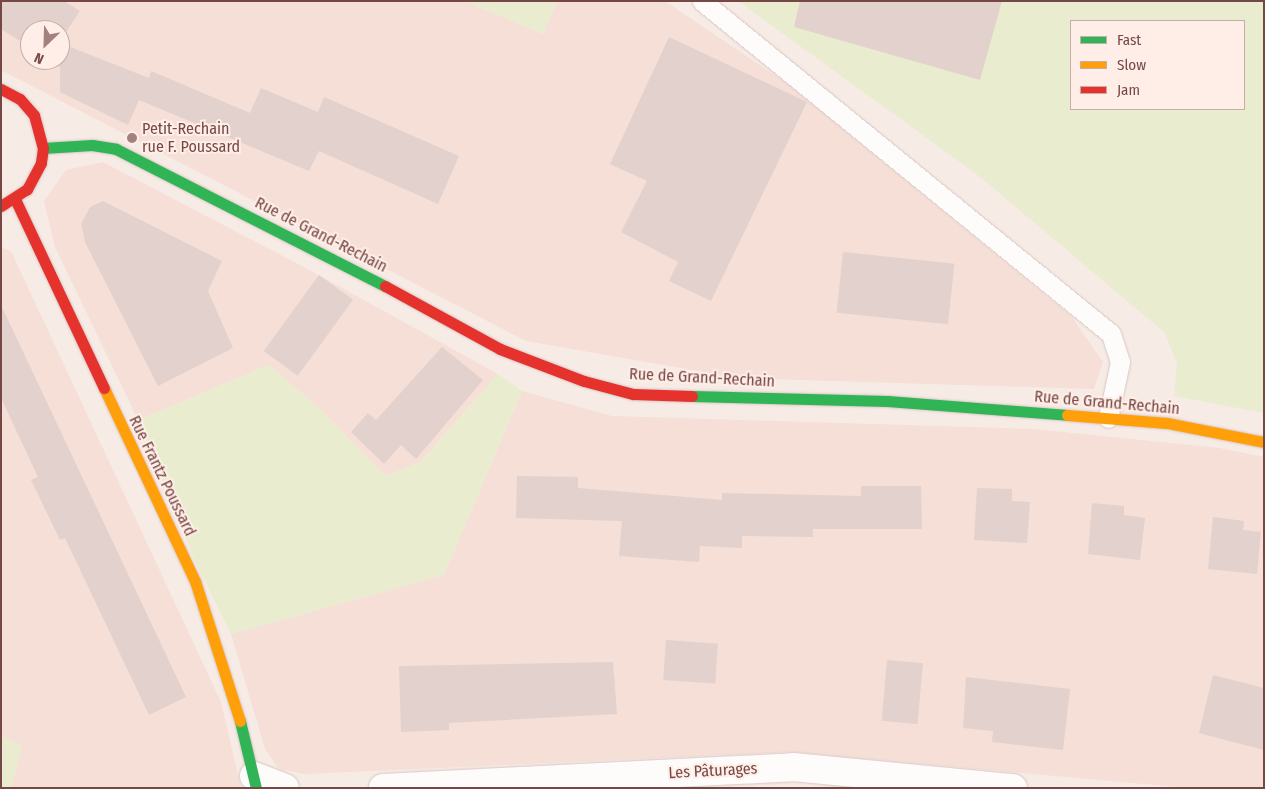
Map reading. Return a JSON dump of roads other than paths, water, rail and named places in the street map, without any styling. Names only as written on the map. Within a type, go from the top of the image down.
[{"type":"street","points":[[1,89],[20,99],[34,115],[43,148],[36,177],[15,199],[1,206]]},
{"type":"street","name":"Rue de Grand-Rechain","points":[[43,148],[92,145],[116,149],[388,287],[500,349],[584,381],[633,394],[887,401],[1166,423],[1264,442]]},
{"type":"street","name":"Rue Frantz Poussard","points":[[15,199],[195,580],[255,782]]},
{"type":"street","name":"Les Pâturages","points":[[383,788],[789,778],[1012,788]]},
{"type":"street","points":[[255,782],[285,788]]},
{"type":"lane","points":[[702,1],[1111,334],[1120,362],[1108,418]]},
{"type":"place","name":"Petit-Rechain rue F. Poussard","points":[[132,138]]}]
